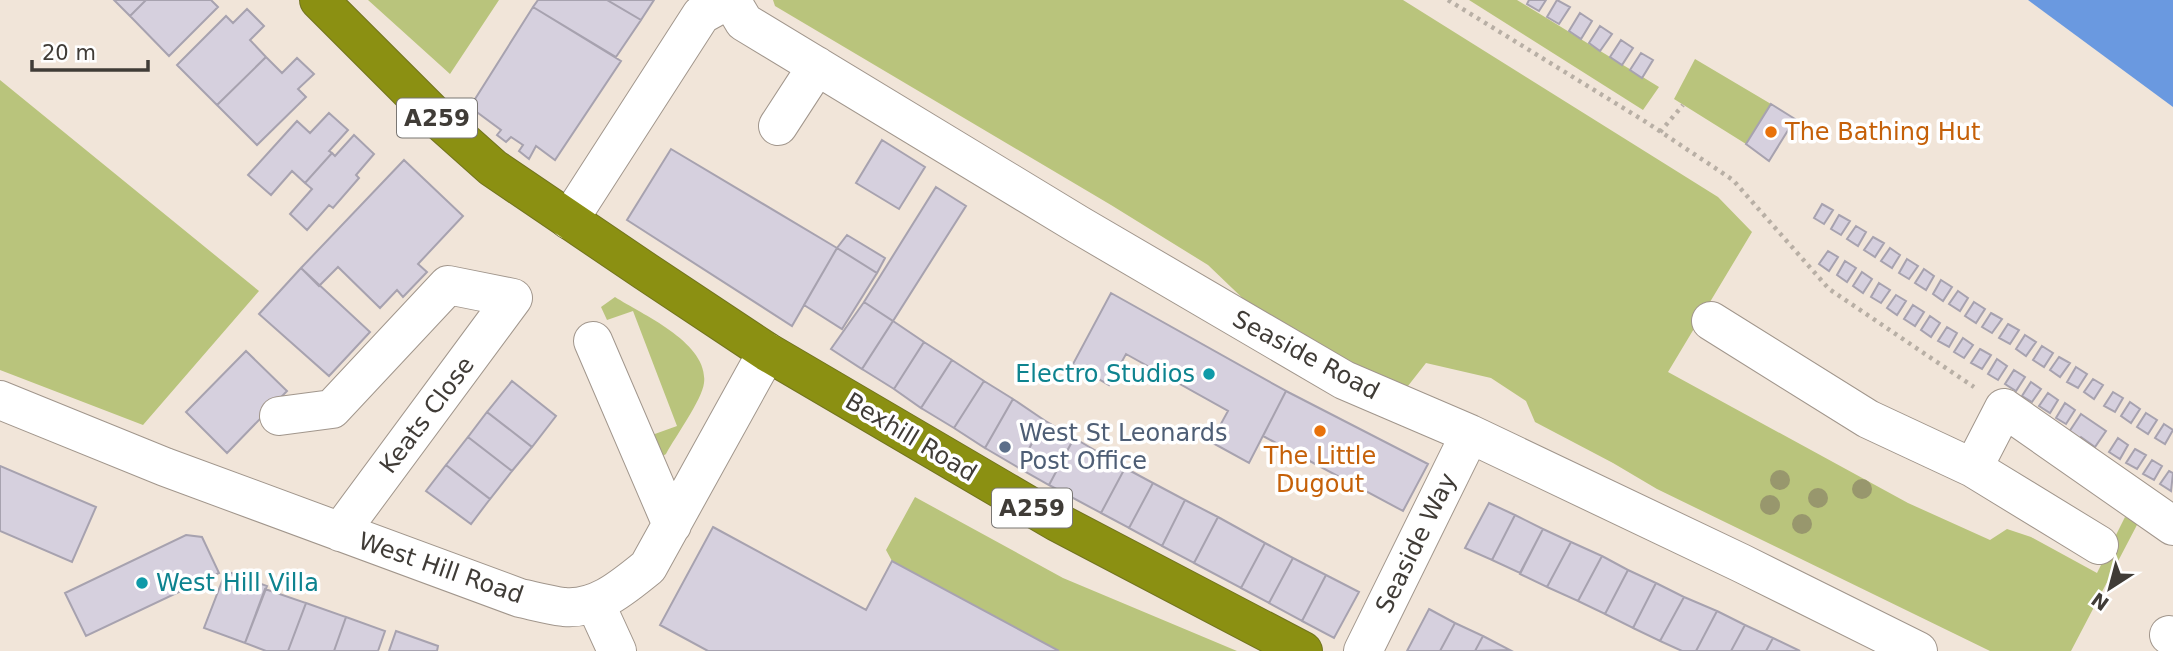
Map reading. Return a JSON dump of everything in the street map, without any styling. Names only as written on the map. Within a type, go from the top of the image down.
[{"type":"highway","name":"A259","points":[[320,0],[438,119],[493,168],[569,220]]},
{"type":"highway","name":"Bexhill Road","points":[[569,220],[767,352],[1057,522],[1303,651]]},
{"type":"street","points":[[569,220],[701,15],[729,0]]},
{"type":"street","name":"Seaside Road","points":[[729,0],[744,22],[1079,225],[1344,380],[1470,434],[1918,651]]},
{"type":"street","points":[[778,126],[817,66]]},
{"type":"street","name":"Keats Close","points":[[279,416],[332,409],[448,285],[513,298],[340,532]]},
{"type":"street","points":[[1711,321],[1868,419],[1973,468],[2099,545]]},
{"type":"street","points":[[593,341],[672,525]]},
{"type":"street","name":"West Hill Road","points":[[0,400],[165,467],[520,598],[567,607],[596,603],[622,588],[648,567],[767,352]]},
{"type":"street","points":[[1973,468],[2004,408],[2173,526]]},
{"type":"street","name":"Seaside Way","points":[[1363,651],[1470,434]]},
{"type":"street","points":[[596,603],[617,651]]},
{"type":"path","points":[[1448,0],[1733,180],[1829,289],[2004,408]]},
{"type":"path","points":[[1660,132],[1683,105]]},
{"type":"green space","points":[[368,0],[499,0],[450,74]]},
{"type":"green space","points":[[773,0],[1403,0],[1718,197],[1752,232],[1668,372],[1908,503],[1990,540],[2007,529],[2031,537],[2097,573],[2125,517],[2138,523],[2071,651],[1990,651],[1657,489],[1535,422],[1526,401],[1491,378],[1426,363],[1404,391],[1256,311],[1208,265],[775,6]]},
{"type":"green space","points":[[1469,0],[1517,0],[1659,87],[1643,110]]},
{"type":"green space","points":[[1695,59],[1771,104],[1746,144],[1674,99]]},
{"type":"green space","points":[[0,80],[259,291],[143,425],[0,370]]},
{"type":"green space","points":[[615,297],[672,332],[696,355],[703,369],[704,383],[698,399],[666,454],[661,457],[652,435],[677,426],[633,311],[607,320],[601,307]]},
{"type":"green space","points":[[915,497],[1063,578],[1237,651],[1059,651],[892,561],[886,550]]},
{"type":"water","points":[[2028,0],[2173,0],[2173,107]]},
{"type":"building","points":[[114,0],[146,0],[130,16]]},
{"type":"building","points":[[146,0],[211,0],[218,7],[169,56],[130,16]]},
{"type":"building","points":[[538,0],[607,0],[641,20],[616,57],[533,7]]},
{"type":"building","points":[[607,0],[654,0],[641,20]]},
{"type":"building","points":[[1529,0],[1546,0],[1539,11],[1527,4]]},
{"type":"building","points":[[1557,0],[1570,7],[1559,24],[1547,17]]},
{"type":"building","points":[[533,7],[621,61],[555,160],[536,146],[529,159],[519,151],[523,145],[511,137],[506,142],[497,135],[501,130],[470,107]]},
{"type":"building","points":[[247,9],[264,26],[250,40],[266,57],[217,105],[177,65],[226,16],[233,23]]},
{"type":"building","points":[[1580,13],[1592,21],[1581,39],[1569,31]]},
{"type":"building","points":[[1600,26],[1612,34],[1600,51],[1589,43]]},
{"type":"building","points":[[1621,40],[1633,48],[1622,65],[1610,57]]},
{"type":"building","points":[[1641,53],[1653,60],[1642,78],[1630,70]]},
{"type":"building","points":[[266,57],[282,73],[297,58],[314,74],[298,89],[306,97],[257,145],[217,105]]},
{"type":"building","name":"The Bathing Hut","points":[[1771,104],[1795,119],[1769,161],[1746,144]]},
{"type":"building","points":[[329,113],[348,130],[305,183],[292,171],[271,195],[248,175],[297,121],[310,133]]},
{"type":"building","points":[[354,135],[374,154],[356,175],[359,178],[333,208],[329,205],[307,230],[290,214],[312,189],[305,183],[332,153],[335,156]]},
{"type":"building","points":[[882,140],[925,167],[899,209],[856,183]]},
{"type":"building","points":[[671,149],[837,248],[792,326],[627,220]]},
{"type":"building","points":[[404,160],[463,216],[418,264],[427,272],[403,297],[397,290],[380,308],[338,267],[319,286],[301,268]]},
{"type":"building","points":[[936,187],[966,206],[893,321],[864,302]]},
{"type":"building","points":[[1822,204],[1833,210],[1824,224],[1814,218]]},
{"type":"building","points":[[1839,215],[1850,221],[1841,235],[1831,229]]},
{"type":"building","points":[[1856,226],[1866,232],[1858,246],[1847,239]]},
{"type":"building","points":[[847,235],[885,258],[877,273],[837,248]]},
{"type":"building","points":[[1873,237],[1884,243],[1875,257],[1864,250]]},
{"type":"building","points":[[837,248],[877,273],[842,329],[804,305]]},
{"type":"building","points":[[1890,248],[1900,255],[1892,268],[1881,261]]},
{"type":"building","points":[[1828,251],[1838,257],[1829,271],[1819,264]]},
{"type":"building","points":[[1907,259],[1918,266],[1909,279],[1899,273]]},
{"type":"building","points":[[1845,261],[1856,268],[1847,282],[1837,275]]},
{"type":"building","points":[[301,268],[370,332],[329,376],[259,314]]},
{"type":"building","points":[[1924,269],[1934,276],[1926,290],[1915,283]]},
{"type":"building","points":[[1862,272],[1872,279],[1863,293],[1853,286]]},
{"type":"building","points":[[1941,280],[1952,287],[1943,301],[1933,294]]},
{"type":"building","points":[[1879,283],[1890,290],[1881,303],[1871,297]]},
{"type":"building","points":[[1958,291],[1968,298],[1960,311],[1949,304]]},
{"type":"building","name":"Electro Studios","points":[[1111,293],[1286,391],[1249,463],[1211,442],[1228,411],[1126,354],[1109,385],[1073,364]]},
{"type":"building","points":[[1896,295],[1906,301],[1897,315],[1887,308]]},
{"type":"building","points":[[864,302],[893,321],[862,369],[831,349]]},
{"type":"building","points":[[1974,302],[1985,309],[1976,323],[1965,316]]},
{"type":"building","points":[[1913,305],[1924,312],[1915,326],[1904,319]]},
{"type":"building","points":[[1991,313],[2002,319],[1992,333],[1982,327]]},
{"type":"building","points":[[1930,316],[1940,323],[1931,337],[1921,330]]},
{"type":"building","points":[[893,321],[924,342],[894,389],[862,369]]},
{"type":"building","points":[[2008,324],[2019,330],[2010,344],[1999,338]]},
{"type":"building","points":[[1947,327],[1957,333],[1949,347],[1938,341]]},
{"type":"building","points":[[2025,335],[2036,342],[2026,356],[2016,349]]},
{"type":"building","points":[[1963,338],[1973,345],[1964,358],[1954,352]]},
{"type":"building","points":[[924,342],[952,360],[921,408],[894,389]]},
{"type":"building","points":[[2042,346],[2053,353],[2044,367],[2033,360]]},
{"type":"building","points":[[1980,349],[1991,355],[1982,369],[1971,363]]},
{"type":"building","points":[[246,351],[287,391],[227,453],[186,412]]},
{"type":"building","points":[[2059,357],[2070,363],[2060,377],[2050,370]]},
{"type":"building","points":[[1997,359],[2007,366],[1998,380],[1988,374]]},
{"type":"building","points":[[952,360],[984,381],[954,428],[921,408]]},
{"type":"building","points":[[2076,367],[2087,374],[2078,388],[2067,382]]},
{"type":"building","points":[[2014,370],[2025,377],[2016,391],[2005,384]]},
{"type":"building","points":[[2093,379],[2103,385],[2094,399],[2084,392]]},
{"type":"building","points":[[512,381],[556,416],[532,447],[487,412]]},
{"type":"building","points":[[984,381],[1013,399],[985,448],[954,428]]},
{"type":"building","points":[[2031,382],[2041,389],[2032,402],[2022,396]]},
{"type":"building","points":[[1286,391],[1428,464],[1403,511],[1263,436]]},
{"type":"building","points":[[2113,392],[2123,398],[2115,412],[2104,406]]},
{"type":"building","points":[[2048,393],[2058,400],[2050,413],[2039,406]]},
{"type":"building","points":[[1013,399],[1044,420],[1019,468],[985,448]]},
{"type":"building","points":[[2130,402],[2140,409],[2131,423],[2121,416]]},
{"type":"building","points":[[2065,403],[2075,410],[2066,424],[2056,418]]},
{"type":"building","points":[[487,412],[532,447],[512,471],[468,437]]},
{"type":"building","points":[[2146,413],[2157,420],[2148,434],[2137,427]]},
{"type":"building","points":[[2081,414],[2106,431],[2095,447],[2081,437],[2077,442],[2067,435]]},
{"type":"building","points":[[1044,420],[1074,438],[1049,485],[1019,468]]},
{"type":"building","points":[[2164,424],[2173,430],[2165,444],[2155,438]]},
{"type":"building","points":[[468,437],[512,471],[490,499],[446,465]]},
{"type":"building","points":[[1074,438],[1125,468],[1101,513],[1049,485]]},
{"type":"building","points":[[2118,438],[2128,445],[2120,459],[2109,452]]},
{"type":"building","points":[[2135,449],[2146,455],[2137,469],[2126,463]]},
{"type":"building","points":[[2152,460],[2162,466],[2154,480],[2143,474]]},
{"type":"building","points":[[446,465],[490,499],[471,524],[426,491]]},
{"type":"building","points":[[0,466],[96,507],[72,562],[0,531]]},
{"type":"building","points":[[1125,468],[1153,483],[1129,528],[1101,513]]},
{"type":"building","points":[[2169,471],[2173,473],[2171,491],[2160,484]]},
{"type":"building","points":[[1153,483],[1185,500],[1162,546],[1129,528]]},
{"type":"building","points":[[1185,500],[1218,517],[1194,563],[1162,546]]},
{"type":"building","points":[[1489,503],[1515,515],[1492,560],[1465,548]]},
{"type":"building","points":[[1515,515],[1543,529],[1520,573],[1492,560]]},
{"type":"building","points":[[1218,517],[1265,543],[1241,588],[1194,563]]},
{"type":"building","points":[[713,527],[866,610],[892,561],[1059,651],[708,651],[660,625]]},
{"type":"building","points":[[1543,529],[1571,542],[1547,587],[1520,574]]},
{"type":"building","name":"West Hill Villa","points":[[186,535],[202,537],[219,573],[86,636],[65,593]]},
{"type":"building","points":[[1571,542],[1602,556],[1578,601],[1547,587]]},
{"type":"building","points":[[1265,543],[1293,558],[1269,603],[1241,588]]},
{"type":"building","points":[[1602,556],[1628,570],[1605,614],[1578,601]]},
{"type":"building","points":[[1293,558],[1326,575],[1302,621],[1269,603]]},
{"type":"building","points":[[1628,570],[1656,583],[1633,628],[1605,614]]},
{"type":"building","points":[[226,571],[267,586],[245,643],[204,628]]},
{"type":"building","points":[[1326,575],[1359,592],[1334,638],[1302,621]]},
{"type":"building","points":[[1656,583],[1684,597],[1660,641],[1633,628]]},
{"type":"building","points":[[265,589],[306,603],[288,651],[266,651],[245,643]]},
{"type":"building","points":[[1684,597],[1717,611],[1696,651],[1682,651],[1660,641]]},
{"type":"building","points":[[306,603],[346,617],[334,651],[288,651]]},
{"type":"building","points":[[1429,609],[1455,623],[1440,651],[1407,651]]},
{"type":"building","points":[[1717,611],[1745,625],[1731,651],[1696,651]]},
{"type":"building","points":[[346,617],[385,631],[378,651],[334,651]]},
{"type":"building","points":[[1455,623],[1483,636],[1475,651],[1440,651]]},
{"type":"building","points":[[1745,625],[1773,638],[1766,651],[1731,651]]},
{"type":"building","points":[[396,631],[438,646],[437,651],[389,651]]},
{"type":"building","points":[[1483,636],[1510,650],[1475,651]]},
{"type":"building","points":[[1773,638],[1800,651],[1766,651]]},
{"type":"place","name":"The Bathing Hut","points":[[1771,132]]},
{"type":"place","name":"Electro Studios","points":[[1209,374]]},
{"type":"place","name":"The Little Dugout","points":[[1320,431]]},
{"type":"place","name":"West St Leonards Post Office","points":[[1005,447]]},
{"type":"place","name":"West Hill Villa","points":[[142,583]]}]
